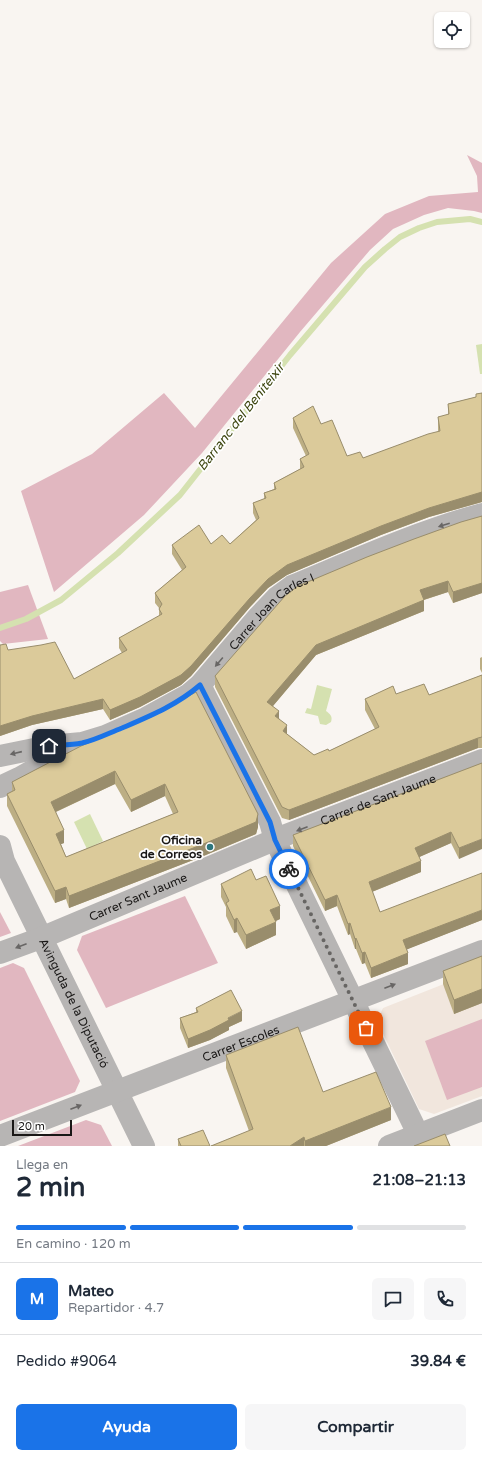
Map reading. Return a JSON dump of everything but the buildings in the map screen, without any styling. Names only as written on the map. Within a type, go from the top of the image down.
[{"type":"street","name":"Carrer Joan Carles I","points":[[0,756],[49,746],[82,743],[105,736],[146,718],[188,695],[200,685],[259,616],[284,591],[292,586],[383,548],[442,526],[482,514]]},
{"type":"street","points":[[200,685],[270,822],[275,840],[418,1134]]},
{"type":"street","name":"Carrer Joan Carles I","points":[[0,787],[38,768],[82,743]]},
{"type":"street","name":"Carrer de Sant Jaume","points":[[275,840],[482,760]]},
{"type":"street","name":"Carrer Sant Jaume","points":[[0,954],[275,840]]},
{"type":"street","name":"Avinguda de la Diputació","points":[[1,855],[144,1146]]},
{"type":"street","name":"Carrer Escoles","points":[[0,1136],[482,951]]},
{"type":"street","points":[[389,1146],[482,1110]]},
{"type":"shaded area","points":[[467,155],[482,163],[482,213],[448,208],[424,215],[393,229],[370,250],[300,332],[202,453],[144,515],[54,592],[21,491],[92,454],[164,393],[195,428],[331,263],[385,214],[429,196],[478,192],[477,176]]},
{"type":"shaded area","points":[[482,344],[482,374],[480,374],[476,345]]},
{"type":"shaded area","points":[[28,585],[48,639],[3,644],[0,641],[0,592]]},
{"type":"shaded area","points":[[317,685],[332,689],[326,711],[331,715],[332,720],[326,725],[320,724],[318,716],[305,713],[307,708],[311,709]]},
{"type":"shaded area","points":[[90,814],[103,841],[87,849],[74,822]]},
{"type":"shaded area","points":[[185,896],[218,963],[106,1008],[77,950],[82,936]]},
{"type":"shaded area","points":[[0,912],[11,933],[0,937]]},
{"type":"shaded area","points":[[13,963],[24,968],[80,1081],[75,1092],[0,1121],[0,968]]},
{"type":"shaded area","points":[[482,969],[482,1096],[434,1114],[419,1109],[377,1021],[383,1008]]},
{"type":"shaded area","points":[[482,1019],[482,1087],[447,1100],[425,1041]]},
{"type":"shaded area","points":[[86,1120],[101,1125],[112,1146],[18,1146]]},
{"type":"waterway","name":"Barranc del Beniteixir","points":[[0,628],[26,619],[61,600],[118,553],[180,495],[290,355],[365,267],[385,249],[400,237],[419,228],[437,222],[470,219],[482,222]]},
{"type":"way so far","points":[[289,869],[366,1028]]},
{"type":"place","name":"Oficina de Correos","points":[[210,847]]},
{"type":"route","points":[[49,746],[82,743],[105,736],[171,705],[188,695],[200,685],[270,822],[275,840],[289,869]]}]
